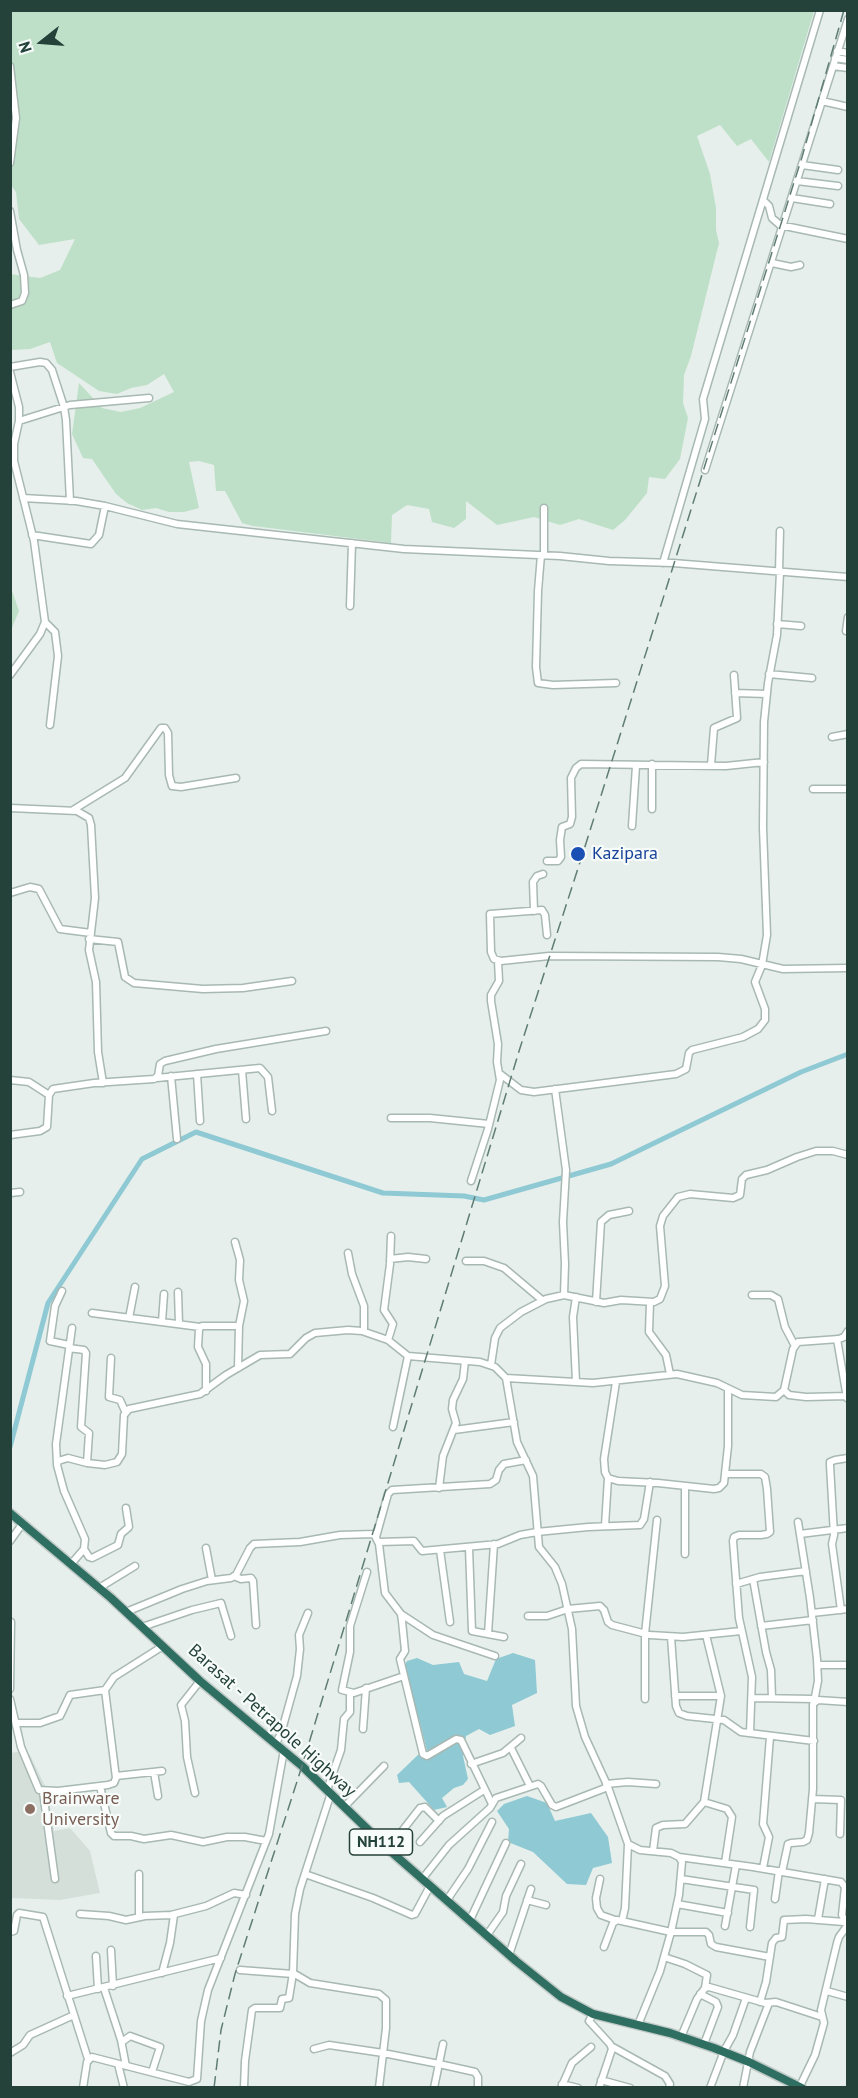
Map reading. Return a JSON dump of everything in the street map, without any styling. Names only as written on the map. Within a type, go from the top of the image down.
[{"type":"highway","name":"Barasat - Petrapole Highway","points":[[10,1513],[99,1588],[200,1681],[284,1750],[388,1849],[561,1998],[592,2014],[681,2037],[724,2051],[801,2087]]},
{"type":"street","points":[[663,563],[705,419],[703,399],[820,10]]},
{"type":"street","points":[[705,470],[848,19]]},
{"type":"street","points":[[836,55],[848,53]]},
{"type":"street","points":[[836,55],[848,60]]},
{"type":"street","points":[[10,66],[16,125],[10,163]]},
{"type":"street","points":[[833,66],[848,68]]},
{"type":"street","points":[[822,101],[848,107]]},
{"type":"street","points":[[802,165],[838,170]]},
{"type":"street","points":[[797,181],[838,186]]},
{"type":"street","points":[[792,198],[830,204]]},
{"type":"street","points":[[764,201],[769,206],[772,218],[777,224],[848,238]]},
{"type":"street","points":[[10,211],[25,293],[22,301],[10,305]]},
{"type":"street","points":[[772,263],[791,267],[800,265]]},
{"type":"street","points":[[10,675],[40,634],[45,622],[33,535],[23,498],[14,477],[14,444],[19,421],[16,392],[10,370],[35,362],[46,363],[52,370],[64,407],[70,501]]},
{"type":"street","points":[[19,421],[82,403],[149,399]]},
{"type":"street","points":[[23,498],[105,506],[177,524],[429,551],[543,555],[848,577]]},
{"type":"street","points":[[33,535],[91,544],[99,535],[105,506]]},
{"type":"street","points":[[544,508],[543,555],[537,602],[536,667],[538,683],[553,685],[616,683]]},
{"type":"street","points":[[499,1073],[521,1090],[528,1092],[676,1074],[686,1069],[689,1053],[696,1048],[750,1035],[762,1025],[766,1015],[755,982],[762,965],[767,935],[763,828],[764,762],[767,694],[777,624],[780,531]]},
{"type":"street","points":[[350,606],[352,543]]},
{"type":"street","points":[[846,631],[848,617]]},
{"type":"street","points":[[45,622],[55,632],[58,656],[50,725]]},
{"type":"street","points":[[777,624],[801,626]]},
{"type":"street","points":[[769,674],[812,678]]},
{"type":"street","points":[[711,765],[714,728],[737,718],[734,675]]},
{"type":"street","points":[[735,693],[767,694]]},
{"type":"street","points":[[72,810],[125,778],[161,728],[165,728],[168,733],[169,775],[172,786],[181,787],[236,778]]},
{"type":"street","points":[[832,736],[848,734]]},
{"type":"street","points":[[547,861],[558,861],[561,857],[562,828],[570,824],[572,817],[571,778],[579,765],[598,763],[636,766],[711,765],[764,762]]},
{"type":"street","points":[[652,764],[652,809]]},
{"type":"street","points":[[632,826],[636,766]]},
{"type":"street","points":[[813,789],[848,789]]},
{"type":"street","points":[[10,808],[72,810],[86,815],[92,825],[95,898],[89,950],[96,982],[98,1052],[103,1083]]},
{"type":"street","points":[[534,911],[533,882],[537,876],[543,874]]},
{"type":"street","points":[[10,893],[30,887],[39,889],[60,929],[118,942],[125,977],[134,983],[203,989],[243,988],[292,981]]},
{"type":"street","points":[[547,936],[545,913],[542,910],[490,914],[490,946],[494,959],[498,961],[549,956],[718,957],[741,959],[783,969],[848,968]]},
{"type":"street","points":[[471,1181],[500,1080],[497,1062],[498,1044],[491,1001],[491,995],[499,981],[498,961]]},
{"type":"street","points":[[157,1078],[160,1064],[165,1061],[225,1047],[326,1031]]},
{"type":"street","points":[[10,1135],[40,1131],[47,1127],[49,1095],[53,1089],[171,1076],[260,1068],[268,1077],[272,1111]]},
{"type":"street","points":[[242,1070],[246,1119]]},
{"type":"street","points":[[196,1074],[200,1121]]},
{"type":"street","points":[[171,1076],[177,1139]]},
{"type":"street","points":[[10,1080],[29,1082],[49,1095]]},
{"type":"street","points":[[555,1089],[566,1170],[563,1234],[564,1295]]},
{"type":"street","points":[[390,1118],[430,1118],[489,1124]]},
{"type":"street","points":[[492,1365],[495,1338],[500,1328],[542,1300],[564,1295],[596,1302],[621,1300],[650,1302],[660,1299],[664,1290],[660,1226],[663,1216],[678,1197],[690,1194],[734,1198],[740,1195],[742,1179],[746,1175],[767,1170],[816,1151],[833,1151],[848,1155]]},
{"type":"street","points":[[10,1192],[20,1192]]},
{"type":"street","points":[[596,1302],[601,1222],[609,1215],[629,1210]]},
{"type":"street","points":[[388,1340],[393,1324],[384,1310],[391,1236]]},
{"type":"street","points":[[235,1242],[240,1260],[239,1280],[244,1301],[239,1326],[238,1368]]},
{"type":"street","points":[[348,1254],[352,1274],[364,1306],[364,1332]]},
{"type":"street","points":[[390,1259],[408,1257],[426,1259]]},
{"type":"street","points":[[466,1262],[484,1261],[504,1268],[518,1277],[542,1300]]},
{"type":"street","points":[[129,1318],[135,1287]]},
{"type":"street","points":[[62,1291],[56,1306],[50,1341],[84,1350],[86,1353],[81,1427],[89,1433],[87,1463]]},
{"type":"street","points":[[178,1292],[179,1324]]},
{"type":"street","points":[[162,1322],[164,1294]]},
{"type":"street","points":[[506,1378],[616,1382],[670,1374],[717,1383],[742,1395],[771,1398],[781,1395],[795,1346],[785,1327],[778,1299],[771,1295],[752,1295]]},
{"type":"street","points":[[576,1297],[573,1317],[576,1382]]},
{"type":"street","points":[[650,1302],[649,1332],[666,1355],[670,1374]]},
{"type":"street","points":[[92,1313],[200,1327],[239,1326]]},
{"type":"street","points":[[200,1327],[198,1347],[206,1364],[206,1391]]},
{"type":"street","points":[[71,1564],[84,1549],[86,1539],[64,1491],[57,1465],[56,1444],[72,1328]]},
{"type":"street","points":[[125,1411],[206,1391],[260,1355],[290,1354],[306,1338],[315,1333],[348,1330],[364,1332],[388,1340],[408,1356],[465,1360],[492,1365],[506,1378],[519,1450],[533,1476],[540,1547],[559,1574],[568,1610],[574,1642],[576,1706],[579,1719],[628,1844],[625,1908],[604,1947]]},
{"type":"street","points":[[795,1346],[803,1341],[837,1339],[844,1337],[848,1331]]},
{"type":"street","points":[[784,1390],[789,1395],[806,1397],[847,1397],[837,1339]]},
{"type":"street","points":[[393,1428],[408,1356]]},
{"type":"street","points":[[57,1465],[60,1460],[68,1458],[87,1463],[112,1464],[120,1459],[125,1411],[120,1400],[109,1397],[111,1358]]},
{"type":"street","points":[[439,1488],[443,1456],[456,1423],[452,1406],[464,1375],[465,1360]]},
{"type":"street","points":[[605,1527],[608,1478],[604,1459],[616,1382]]},
{"type":"street","points":[[608,1478],[618,1481],[686,1486],[719,1488],[722,1486],[728,1446],[728,1390]]},
{"type":"street","points":[[454,1430],[514,1422]]},
{"type":"street","points":[[761,1626],[844,1610],[832,1544],[830,1462],[848,1458]]},
{"type":"street","points":[[495,1656],[433,1635],[401,1614],[385,1593],[377,1539],[390,1491],[490,1484],[496,1480],[504,1464],[526,1460]]},
{"type":"street","points":[[725,1474],[761,1474],[765,1477],[767,1490],[770,1532],[734,1537],[733,1541],[741,1631],[751,1669],[750,1733]]},
{"type":"street","points":[[234,1576],[254,1544],[300,1542],[370,1533],[377,1539],[412,1540],[416,1542],[420,1551],[494,1544],[537,1532],[634,1526],[643,1523],[650,1482]]},
{"type":"street","points":[[685,1554],[686,1486]]},
{"type":"street","points":[[84,1549],[92,1558],[118,1545],[121,1534],[129,1527],[126,1508]]},
{"type":"street","points":[[645,1699],[645,1634],[657,1520]]},
{"type":"street","points":[[775,1899],[788,1844],[807,1840],[812,1799],[814,1700],[818,1681],[818,1665],[798,1522]]},
{"type":"street","points":[[10,1541],[23,1523]]},
{"type":"street","points":[[800,1534],[848,1528]]},
{"type":"street","points":[[488,1634],[494,1544]]},
{"type":"street","points":[[206,1548],[212,1580]]},
{"type":"street","points":[[469,1548],[472,1631],[504,1637]]},
{"type":"street","points":[[440,1550],[450,1622]]},
{"type":"street","points":[[99,1588],[135,1566]]},
{"type":"street","points":[[736,1584],[753,1579],[806,1571]]},
{"type":"street","points":[[368,1572],[350,1626],[350,1654],[342,1691],[350,1693],[404,1676]]},
{"type":"street","points":[[126,1612],[182,1588],[234,1576],[241,1579],[251,1578],[253,1581],[256,1625]]},
{"type":"street","points":[[753,1579],[771,1670],[772,1698]]},
{"type":"street","points":[[142,1628],[219,1603],[222,1604],[231,1636]]},
{"type":"street","points":[[528,1616],[547,1616],[568,1610],[600,1606],[612,1625],[645,1634],[671,1637],[741,1631]]},
{"type":"street","points":[[276,1744],[297,1677],[299,1635],[308,1613]]},
{"type":"street","points":[[401,1614],[405,1651],[400,1657],[423,1754],[427,1756],[458,1738],[492,1804]]},
{"type":"street","points":[[10,1689],[11,1622]]},
{"type":"street","points":[[653,1851],[656,1828],[663,1825],[685,1824],[704,1802],[721,1696],[706,1635]]},
{"type":"street","points":[[671,1637],[675,1696],[677,1709],[682,1714],[729,1722],[738,1731],[814,1741]]},
{"type":"street","points":[[10,1699],[21,1747],[37,1788],[43,1792],[114,1783],[116,1776],[105,1690],[114,1677],[163,1646]]},
{"type":"street","points":[[818,1665],[848,1665]]},
{"type":"street","points":[[195,1793],[188,1757],[186,1724],[181,1705],[200,1681]]},
{"type":"street","points":[[363,1729],[366,1688]]},
{"type":"street","points":[[16,1723],[40,1724],[60,1716],[70,1695],[105,1690]]},
{"type":"street","points":[[244,2088],[252,2010],[280,2008],[282,1999],[289,1998],[293,1973],[295,1914],[341,1750],[344,1719],[350,1712],[350,1693]]},
{"type":"street","points":[[675,1696],[721,1696]]},
{"type":"street","points":[[752,1698],[848,1702]]},
{"type":"street","points":[[763,1869],[769,1837],[763,1824],[770,1737]]},
{"type":"street","points":[[471,1764],[503,1753],[521,1738]]},
{"type":"street","points":[[511,1748],[530,1786]]},
{"type":"street","points":[[88,2059],[94,2057],[189,2082],[197,2079],[201,2021],[208,1990],[266,1841],[284,1750]]},
{"type":"street","points":[[344,1807],[384,1766]]},
{"type":"street","points":[[116,1776],[162,1771]]},
{"type":"street","points":[[154,1772],[158,1796]]},
{"type":"street","points":[[423,1878],[449,1845],[490,1808],[496,1798],[530,1786],[540,1785],[552,1805],[556,1807],[607,1786],[628,1782],[656,1784]]},
{"type":"street","points":[[100,1786],[111,1833],[114,1836],[144,1839],[169,1835],[203,1842],[226,1837],[244,1837],[266,1841]]},
{"type":"street","points":[[420,1842],[447,1813],[484,1790]]},
{"type":"street","points":[[43,1792],[55,1880]]},
{"type":"street","points":[[812,1799],[841,1800],[840,1834]]},
{"type":"street","points":[[704,1802],[727,1809],[732,1817],[725,1863]]},
{"type":"street","points":[[388,1849],[420,1808],[425,1807],[439,1821]]},
{"type":"street","points":[[447,1900],[468,1869],[492,1822]]},
{"type":"street","points":[[470,1920],[506,1843]]},
{"type":"street","points":[[628,1844],[640,1850],[670,1853],[679,1857],[838,1881],[844,1885],[842,1915],[846,1925]]},
{"type":"street","points":[[638,2025],[671,1932],[681,1879],[682,1868],[679,1857]]},
{"type":"street","points":[[487,1935],[503,1912],[506,1896],[521,1864]]},
{"type":"street","points":[[725,1926],[736,1865]]},
{"type":"street","points":[[139,1874],[139,1917]]},
{"type":"street","points":[[305,1875],[373,1898],[412,1915],[415,1914],[430,1886]]},
{"type":"street","points":[[600,1879],[597,1908],[602,1915],[671,1932],[706,1932],[711,1944],[716,1947],[770,1957]]},
{"type":"street","points":[[681,1879],[755,1890],[750,1927]]},
{"type":"street","points":[[818,1919],[825,1879]]},
{"type":"street","points":[[509,1955],[531,1889]]},
{"type":"street","points":[[80,1914],[126,1920],[174,1915],[206,1906],[232,1894],[246,1895]]},
{"type":"street","points":[[527,1900],[546,1905]]},
{"type":"street","points":[[677,1904],[728,1913]]},
{"type":"street","points":[[10,1932],[14,1931],[18,1914],[43,1917],[88,2059],[83,2088]]},
{"type":"street","points":[[162,1973],[174,1915]]},
{"type":"street","points":[[760,2002],[774,1940],[782,1937],[784,1920],[818,1919],[846,1925]]},
{"type":"street","points":[[801,2087],[815,2055],[824,2023],[821,2010],[839,1937],[846,1925]]},
{"type":"street","points":[[111,1950],[113,1986]]},
{"type":"street","points":[[96,1956],[101,1988],[122,2042],[126,2066]]},
{"type":"street","points":[[664,1957],[707,1975],[705,1988],[700,1994],[681,2037]]},
{"type":"street","points":[[67,1996],[221,1958]]},
{"type":"street","points":[[240,1970],[293,1973],[310,1983],[382,1996],[386,2000],[387,2009],[379,2088]]},
{"type":"street","points":[[705,1988],[760,2002],[776,2002],[822,2017]]},
{"type":"street","points":[[826,1991],[848,1997]]},
{"type":"street","points":[[700,1994],[716,2002],[718,2007],[704,2044]]},
{"type":"street","points":[[710,2088],[746,1998]]},
{"type":"street","points":[[743,2088],[750,2052],[768,2003]]},
{"type":"street","points":[[592,2014],[589,2021],[611,2046],[665,2076],[670,2084],[669,2088]]},
{"type":"street","points":[[10,2053],[22,2046],[30,2035],[74,2015]]},
{"type":"street","points":[[122,2042],[129,2036],[160,2047],[152,2073]]},
{"type":"street","points":[[434,2088],[443,2044]]},
{"type":"street","points":[[314,2049],[329,2045],[383,2053],[475,2072],[478,2077],[478,2088]]},
{"type":"street","points":[[598,2088],[611,2046]]},
{"type":"street","points":[[578,2088],[561,2086],[574,2060],[591,2047]]},
{"type":"street","points":[[118,2064],[124,2088]]},
{"type":"street","points":[[601,2080],[630,2088]]},
{"type":"shaded area","name":"Brainware University","points":[[22,1751],[30,1755],[47,1790],[54,1831],[70,1828],[90,1851],[100,1893],[60,1900],[11,1898],[11,1753]]},
{"type":"green space","points":[[11,11],[814,11],[769,162],[751,139],[737,146],[720,125],[697,136],[710,174],[719,243],[691,356],[684,375],[683,403],[688,418],[680,459],[665,479],[649,477],[647,493],[625,520],[613,530],[579,519],[560,525],[534,517],[497,525],[466,501],[466,519],[454,528],[432,522],[429,509],[407,505],[392,515],[391,543],[253,526],[242,523],[225,491],[216,491],[214,465],[199,461],[189,462],[199,508],[184,512],[169,512],[156,508],[142,510],[127,503],[116,494],[92,459],[83,458],[72,434],[79,383],[102,408],[121,412],[140,408],[174,392],[164,374],[147,385],[117,394],[99,391],[57,363],[50,342],[30,349],[11,350],[10,274],[40,278],[60,270],[75,239],[39,245],[19,219],[16,192],[10,184]]},
{"type":"green space","points":[[11,588],[19,611],[11,630]]},
{"type":"water","points":[[513,1653],[535,1660],[537,1693],[512,1705],[515,1726],[490,1735],[479,1729],[466,1736],[463,1756],[468,1779],[463,1785],[454,1788],[442,1798],[447,1807],[434,1810],[409,1782],[399,1783],[397,1775],[420,1753],[427,1751],[419,1720],[413,1716],[402,1670],[407,1661],[417,1658],[433,1665],[459,1662],[464,1674],[487,1681],[496,1659]]},
{"type":"water","points":[[527,1796],[547,1803],[555,1821],[591,1813],[608,1837],[612,1863],[593,1868],[586,1885],[567,1884],[533,1852],[508,1842],[509,1829],[497,1811],[504,1804]]},
{"type":"waterway","points":[[10,1447],[48,1303],[142,1159],[196,1132],[383,1193],[464,1196],[484,1200],[611,1164],[801,1072],[848,1054]]},
{"type":"railway","points":[[214,2088],[221,2030],[235,1974],[302,1766],[520,1048],[802,157],[844,10]]},
{"type":"place","name":"Kazipara","points":[[578,854]]},
{"type":"place","name":"Brainware University","points":[[30,1809]]}]
